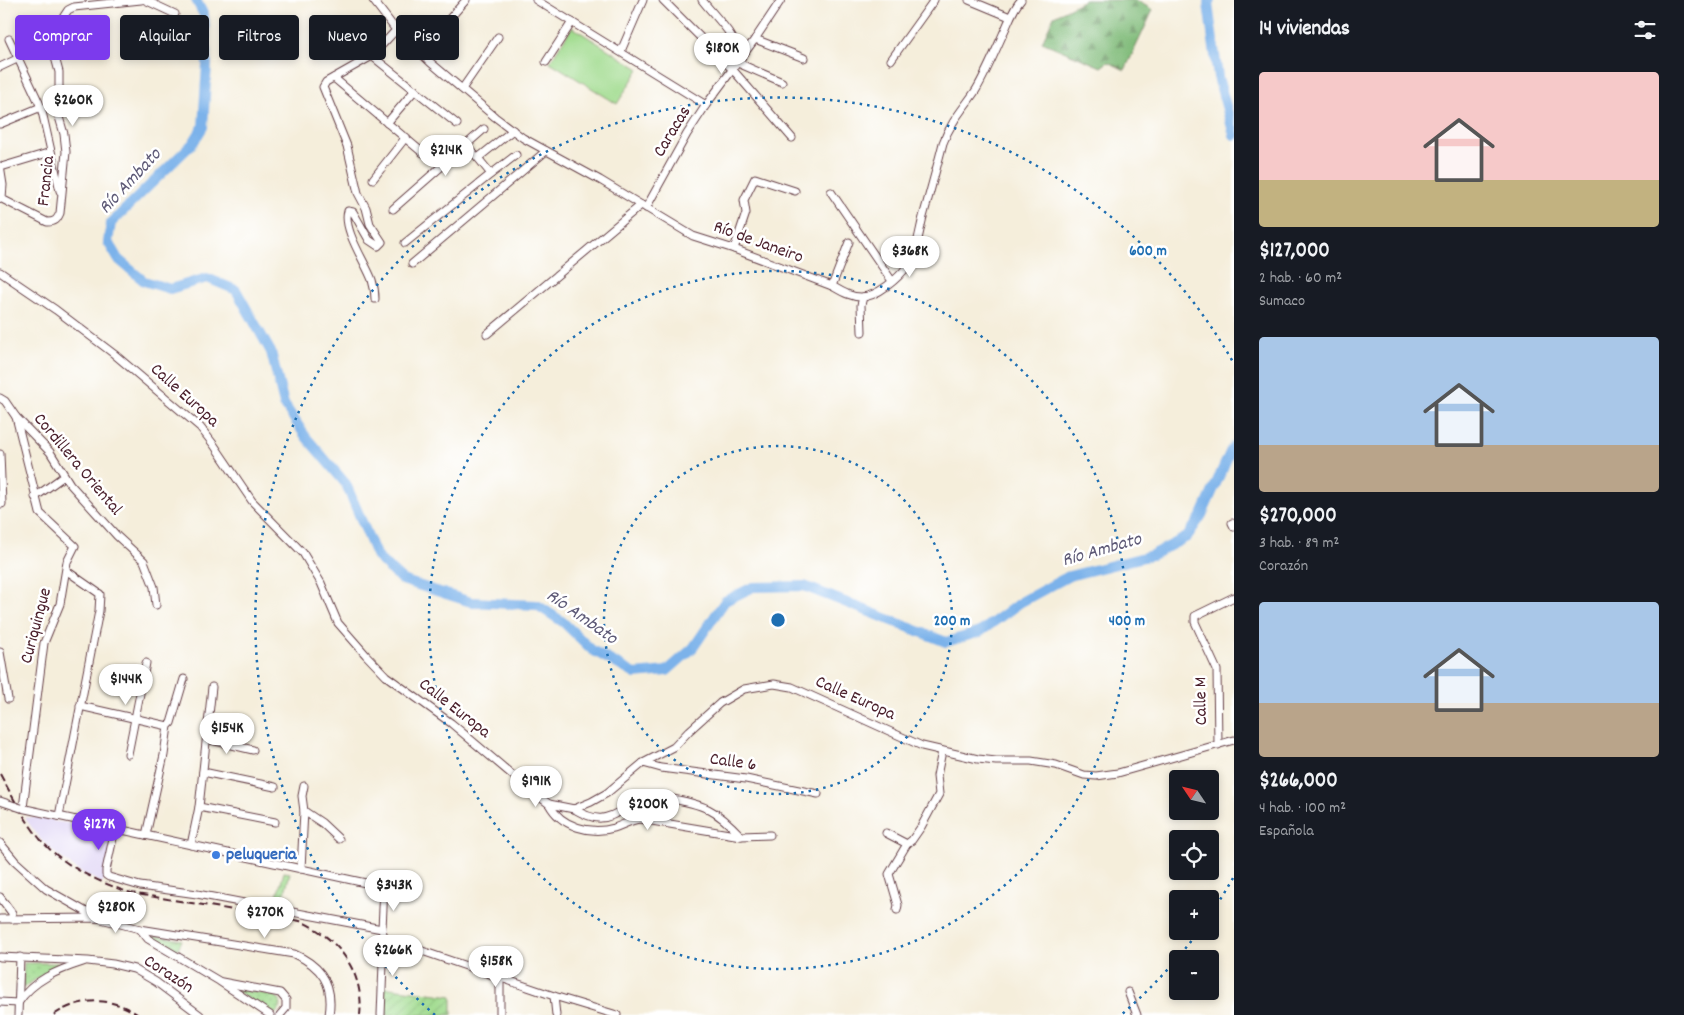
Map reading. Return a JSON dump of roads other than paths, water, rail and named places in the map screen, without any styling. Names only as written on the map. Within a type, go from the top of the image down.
[{"type":"street","name":"Francia","points":[[1,198],[47,222],[58,220],[62,199],[66,152],[59,116],[59,72],[53,50],[58,29],[68,10],[74,7],[141,0]]},
{"type":"street","points":[[145,0],[175,14]]},
{"type":"street","name":"Río de Janeiro","points":[[372,0],[396,30]]},
{"type":"street","points":[[453,15],[466,0]]},
{"type":"street","points":[[536,0],[706,105]]},
{"type":"street","points":[[621,51],[643,0]]},
{"type":"street","points":[[663,0],[733,70],[792,138]]},
{"type":"street","points":[[702,0],[738,46],[740,61],[782,82]]},
{"type":"street","name":"Caracas","points":[[643,206],[706,105],[755,40],[781,0]]},
{"type":"street","points":[[891,60],[934,0]]},
{"type":"street","points":[[969,0],[1010,17]]},
{"type":"street","points":[[862,332],[861,304],[863,297],[872,295],[892,281],[907,266],[915,249],[948,130],[976,89],[1004,34],[1010,17],[1021,0]]},
{"type":"street","points":[[546,62],[572,22]]},
{"type":"street","points":[[386,41],[396,30]]},
{"type":"street","points":[[462,89],[498,37]]},
{"type":"street","points":[[9,39],[15,52]]},
{"type":"street","points":[[755,40],[804,58]]},
{"type":"street","points":[[0,67],[16,60]]},
{"type":"street","points":[[18,60],[41,107],[62,199]]},
{"type":"street","points":[[365,60],[326,82],[323,87],[347,146],[358,193],[366,208],[370,224],[382,242],[378,246],[369,240],[353,212],[348,211],[347,218],[354,246],[361,254],[373,281],[375,299]]},
{"type":"street","points":[[377,60],[458,124]]},
{"type":"street","name":"Río de Janeiro","points":[[429,60],[495,117],[513,130],[693,236],[734,249],[854,296],[863,297]]},
{"type":"street","points":[[334,78],[423,153]]},
{"type":"street","points":[[387,123],[415,90]]},
{"type":"street","points":[[0,124],[41,107]]},
{"type":"street","points":[[393,209],[484,129]]},
{"type":"street","points":[[478,158],[513,130]]},
{"type":"street","points":[[373,179],[406,137]]},
{"type":"street","points":[[466,145],[491,174]]},
{"type":"street","points":[[412,264],[546,151]]},
{"type":"street","points":[[1,198],[3,185],[0,166],[51,152]]},
{"type":"street","points":[[405,243],[516,155]]},
{"type":"street","points":[[734,249],[746,213],[744,200],[755,178],[795,191]]},
{"type":"street","points":[[831,192],[892,281]]},
{"type":"street","points":[[488,334],[643,206]]},
{"type":"street","points":[[832,286],[849,242]]},
{"type":"street","name":"Calle Europa","points":[[0,272],[56,310],[114,354],[200,427],[252,501],[303,553],[321,583],[338,622],[366,655],[386,676],[450,723],[528,789],[549,804],[574,809],[591,802],[607,793],[643,762],[674,747],[720,703],[744,689],[774,684],[792,687],[922,746],[996,761],[1031,760],[1056,765],[1084,775],[1096,776],[1118,773],[1234,740]]},
{"type":"street","name":"Cordillera Oriental","points":[[0,398],[5,401],[16,418],[50,452],[64,476],[117,536],[144,561],[154,587],[156,605]]},
{"type":"street","points":[[16,418],[35,497],[64,476]]},
{"type":"street","points":[[0,455],[2,504]]},
{"type":"street","name":"Curiquingue","points":[[20,807],[44,643],[60,604],[67,562],[74,544],[40,513],[35,497]]},
{"type":"street","points":[[59,816],[99,611],[100,594],[67,571]]},
{"type":"street","name":"Calle M","points":[[1218,745],[1217,670],[1195,622],[1195,616],[1234,598]]},
{"type":"street","points":[[0,652],[8,699]]},
{"type":"street","points":[[128,754],[146,663]]},
{"type":"street","points":[[146,835],[164,755],[168,726],[171,723],[184,679]]},
{"type":"street","points":[[191,845],[203,772],[212,686]]},
{"type":"street","points":[[80,706],[168,726]]},
{"type":"street","points":[[206,739],[253,750]]},
{"type":"street","points":[[898,910],[889,874],[907,844],[921,827],[939,794],[937,776],[942,751]]},
{"type":"street","name":"Calle 6","points":[[643,762],[661,768],[746,779],[818,794]]},
{"type":"street","points":[[203,772],[275,787]]},
{"type":"street","points":[[301,869],[304,811],[302,796],[304,786]]},
{"type":"street","points":[[574,809],[594,818],[607,818],[645,796],[694,802],[713,811],[728,822],[741,836]]},
{"type":"street","points":[[0,801],[115,829],[384,887],[381,1015]]},
{"type":"street","points":[[549,804],[552,810],[565,822],[578,828],[597,831],[640,819],[741,836],[770,835]]},
{"type":"street","points":[[198,807],[275,822]]},
{"type":"street","points":[[304,811],[322,823],[339,840]]},
{"type":"street","points":[[115,829],[106,870],[106,875],[109,877],[140,886],[197,894],[382,929]]},
{"type":"street","points":[[886,833],[907,844]]},
{"type":"street","points":[[0,843],[15,861],[46,888],[97,918]]},
{"type":"street","points":[[0,896],[12,913],[12,920]]},
{"type":"street","points":[[0,919],[97,918]]},
{"type":"street","name":"Corazón","points":[[97,918],[140,929],[294,954],[303,958],[320,972],[326,981],[330,992],[329,1015]]},
{"type":"street","points":[[140,929],[148,939],[270,1015]]},
{"type":"street","points":[[384,938],[554,996],[617,1015]]},
{"type":"street","name":"Corazón","points":[[0,957],[88,961],[134,969],[156,982],[200,1015]]},
{"type":"street","points":[[18,1015],[20,957]]},
{"type":"street","name":"Corazón","points":[[18,1003],[25,992],[48,976],[88,961]]},
{"type":"street","points":[[500,978],[500,1015]]},
{"type":"street","points":[[219,982],[280,993],[286,1000],[286,1008],[280,1015]]},
{"type":"street","points":[[1128,992],[1138,1015]]},
{"type":"street","points":[[554,996],[556,1015]]},
{"type":"street","points":[[0,1002],[18,1003]]},
{"type":"waterway","name":"Río Ambato","points":[[196,0],[204,15],[207,64],[203,127],[193,143],[111,223],[108,242],[118,259],[144,281],[170,289],[207,278],[236,290],[271,352],[284,404],[306,437],[346,484],[377,557],[402,580],[471,602],[537,605],[563,622],[592,650],[635,674],[667,671],[693,648],[725,601],[753,587],[804,586],[946,642],[980,632],[1021,602],[1069,576],[1152,555],[1187,537],[1202,515],[1234,446]]},
{"type":"waterway","name":"Río Ambato","points":[[1210,0],[1208,4],[1218,77],[1234,135]]},
{"type":"railway","points":[[0,774],[23,815],[49,849],[70,865],[106,884],[131,893],[300,921],[326,936],[337,946],[353,971],[358,984],[360,1015]]},
{"type":"railway","points":[[54,1015],[74,1005],[96,1001],[118,1004],[138,1015]]},
{"type":"place","name":"peluqueria","points":[[216,855]]}]
